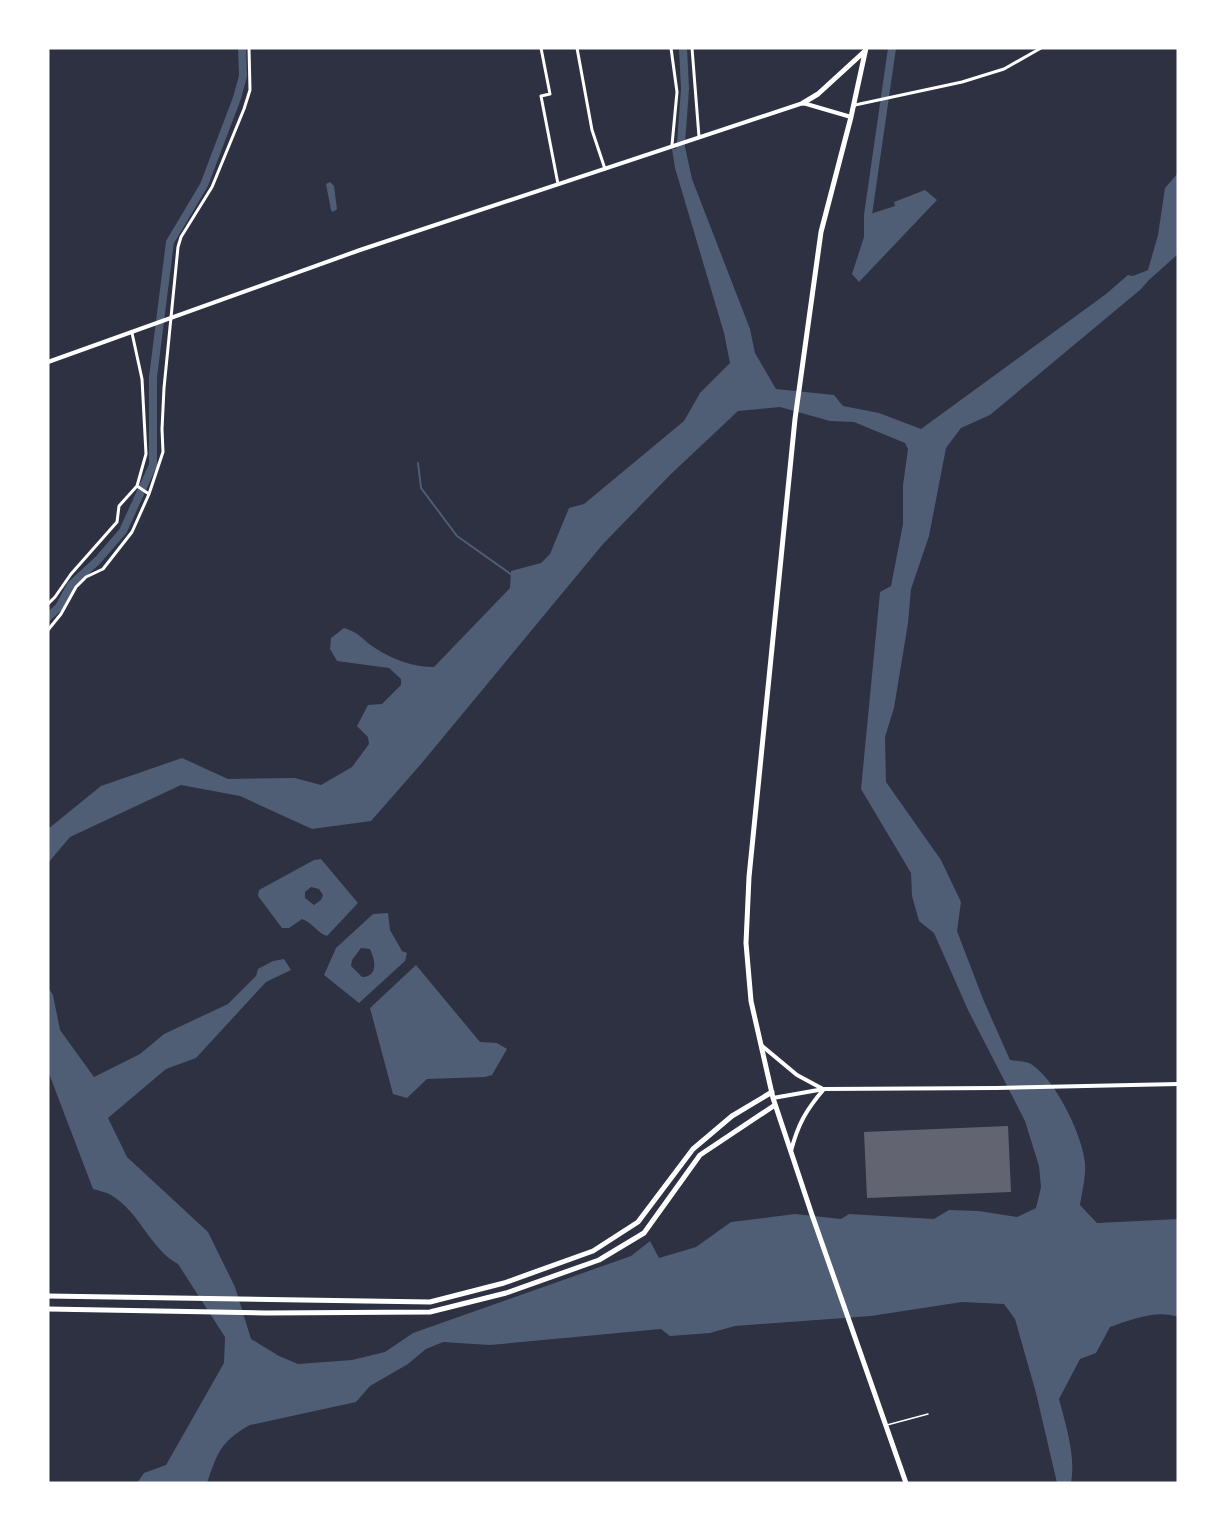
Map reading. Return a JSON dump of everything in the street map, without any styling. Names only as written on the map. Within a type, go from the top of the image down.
[{"type":"main road","points":[[803,103],[818,94],[866,49]]},
{"type":"main road","points":[[866,49],[821,232],[799,388],[749,877],[746,943],[751,1001],[773,1098],[906,1483]]},
{"type":"main road","points":[[48,1296],[430,1302],[504,1283],[593,1251],[638,1222],[693,1149],[732,1116],[773,1098]]},
{"type":"main road","points":[[48,1309],[266,1313],[430,1312],[506,1293],[598,1260],[644,1233],[700,1155],[773,1098]]},
{"type":"street","points":[[48,630],[61,614],[76,587],[86,577],[103,569],[132,532],[149,494],[163,452],[164,388],[178,247],[181,237],[212,187],[244,109],[250,90],[249,48]]},
{"type":"street","points":[[541,48],[550,94],[541,96],[558,184]]},
{"type":"street","points":[[577,48],[592,130],[605,169]]},
{"type":"street","points":[[671,48],[677,92],[672,145]]},
{"type":"street","points":[[692,48],[699,137]]},
{"type":"street","points":[[853,105],[962,82],[1004,69],[1041,48]]},
{"type":"street","points":[[48,362],[371,247],[803,103],[851,117]]},
{"type":"street","points":[[48,604],[117,522],[118,506],[137,486],[146,454],[142,379],[132,333]]},
{"type":"street","points":[[137,486],[149,494]]},
{"type":"street","points":[[760,1044],[797,1075],[824,1089]]},
{"type":"street","points":[[773,1098],[824,1089],[1178,1084]]},
{"type":"street","points":[[790,1152],[797,1128],[807,1109],[824,1089]]},
{"type":"lane","points":[[886,1425],[928,1414]]},
{"type":"water","points":[[685,147],[692,179],[750,329],[755,353],[776,389],[834,395],[843,406],[879,413],[921,429],[1106,294],[1128,275],[1133,276],[1148,270],[1158,235],[1165,188],[1178,173],[1178,254],[1140,290],[990,415],[961,428],[946,448],[929,536],[911,589],[908,623],[894,708],[885,737],[886,782],[941,860],[961,902],[957,931],[1010,1060],[1029,1063],[1039,1070],[1057,1093],[1073,1123],[1085,1163],[1080,1205],[1097,1223],[1178,1219],[1178,1317],[1153,1315],[1110,1327],[1096,1353],[1080,1359],[1059,1399],[1071,1452],[1071,1483],[1057,1483],[1036,1393],[1015,1319],[1004,1304],[962,1302],[871,1316],[735,1326],[710,1333],[670,1336],[661,1329],[490,1345],[443,1342],[426,1349],[408,1364],[370,1386],[356,1402],[250,1425],[232,1437],[221,1449],[207,1483],[137,1483],[144,1473],[166,1465],[224,1363],[225,1337],[178,1264],[159,1249],[121,1202],[109,1194],[93,1189],[48,1071],[48,987],[53,995],[60,1030],[94,1077],[140,1054],[164,1034],[228,1004],[256,976],[258,969],[273,961],[284,959],[291,970],[266,982],[196,1058],[166,1069],[108,1118],[127,1157],[208,1232],[235,1287],[251,1339],[279,1356],[298,1364],[352,1360],[385,1352],[413,1333],[631,1256],[650,1241],[659,1258],[696,1247],[731,1222],[795,1214],[841,1219],[849,1214],[934,1219],[949,1210],[979,1211],[1017,1217],[1036,1208],[1041,1187],[1039,1166],[1025,1121],[968,1010],[934,933],[919,921],[912,896],[911,873],[861,789],[880,592],[891,586],[903,524],[903,485],[908,449],[905,443],[854,422],[830,421],[780,407],[738,411],[671,474],[603,544],[371,821],[312,829],[240,796],[181,785],[70,837],[48,863],[48,829],[101,786],[182,758],[228,779],[295,778],[321,785],[352,767],[369,744],[368,737],[357,726],[368,705],[382,704],[401,685],[401,679],[389,668],[337,661],[330,649],[331,638],[344,628],[396,659],[419,666],[434,667],[510,588],[511,571],[541,563],[550,554],[569,508],[584,504],[684,421],[700,393],[730,363],[724,333],[675,168],[672,149]]},
{"type":"water","points":[[330,182],[334,186],[337,209],[333,212],[326,184]]},
{"type":"water","points":[[925,190],[937,200],[859,282],[852,274],[864,237],[864,216],[895,206],[894,202]]},
{"type":"water","points":[[321,859],[358,903],[327,936],[302,919],[289,928],[282,928],[258,896],[259,890],[314,860]],"holes":[[[311,887],[319,889],[323,895],[321,900],[314,905],[305,898],[305,892]]]},
{"type":"water","points":[[388,913],[390,930],[402,951],[407,953],[405,961],[359,1003],[324,975],[336,948],[373,914]],"holes":[[[361,948],[370,949],[374,962],[373,971],[362,977],[351,966],[352,960]]]},
{"type":"water","points":[[416,965],[480,1042],[497,1043],[507,1049],[492,1075],[427,1079],[407,1098],[393,1094],[370,1008]]},
{"type":"building","points":[[1008,1126],[1011,1192],[867,1198],[864,1132]]},
{"type":"waterway","points":[[48,617],[59,607],[71,585],[98,560],[123,531],[153,465],[153,377],[170,242],[204,185],[237,98],[243,76],[242,48]]},
{"type":"waterway","points":[[680,157],[685,89],[683,48]]},
{"type":"waterway","points":[[868,215],[892,48]]},
{"type":"waterway","points":[[418,463],[421,488],[457,536],[512,575]]}]
